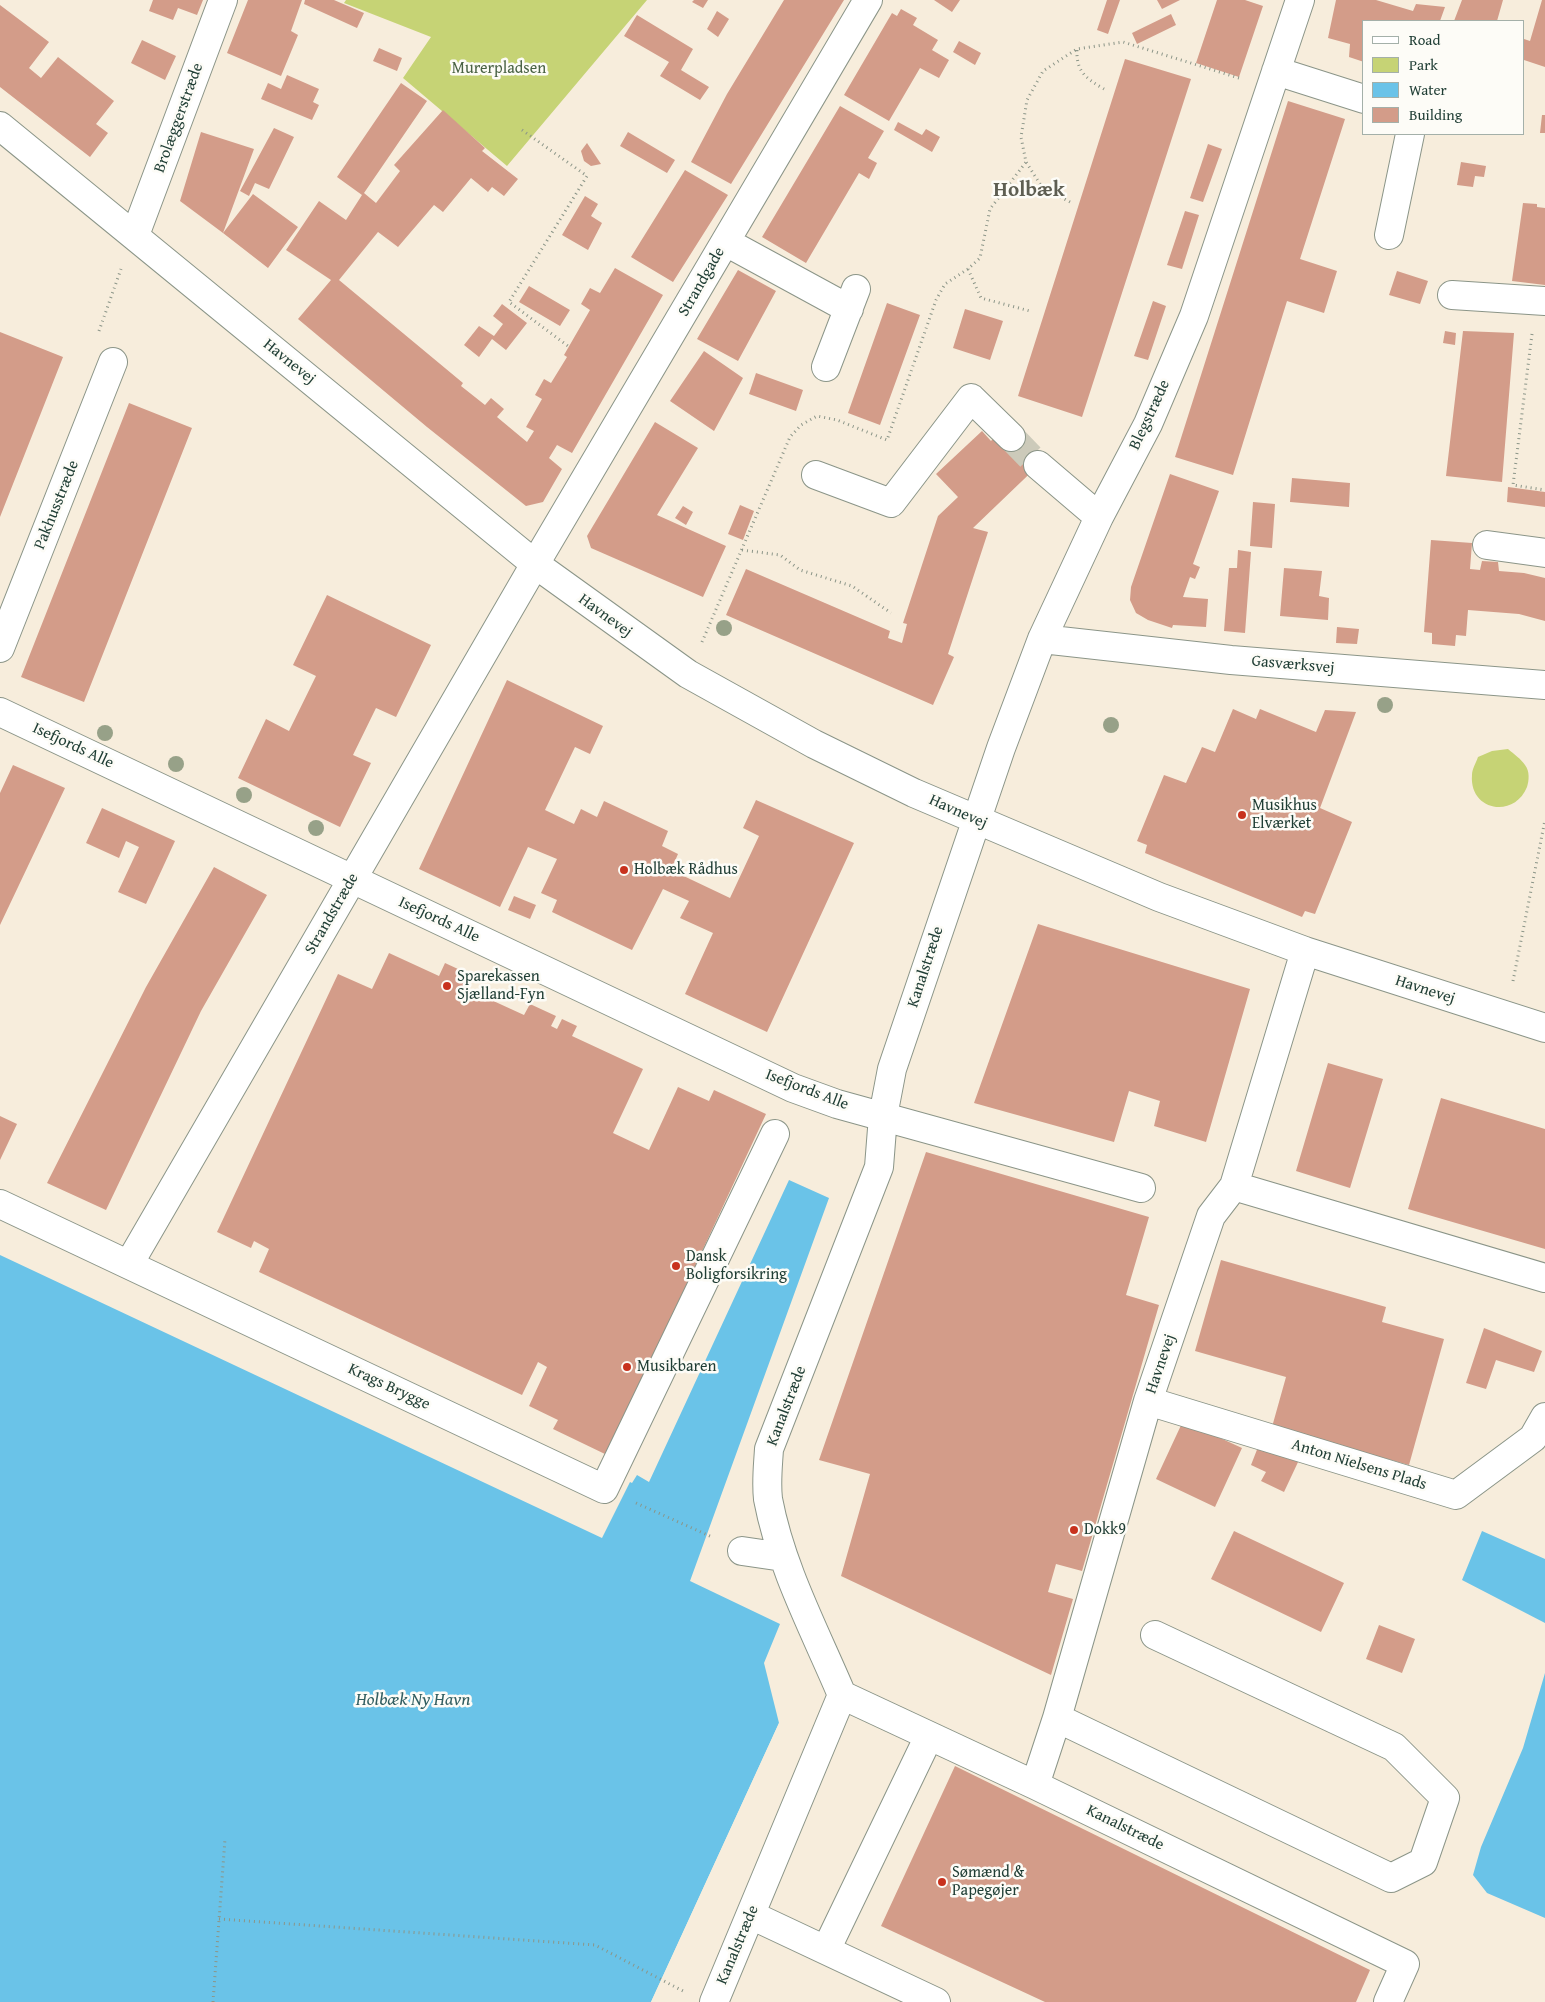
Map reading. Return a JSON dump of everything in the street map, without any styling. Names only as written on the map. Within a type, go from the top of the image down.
[{"type":"street","name":"Brolæggerstræde","points":[[135,235],[222,0]]},
{"type":"street","name":"Strandgade","points":[[535,564],[868,0]]},
{"type":"street","name":"Blegstræde","points":[[976,820],[1042,639],[1099,517],[1148,424],[1194,316],[1300,0]]},
{"type":"street","points":[[1273,79],[1362,99]]},
{"type":"street","name":"Havnevej","points":[[0,126],[535,564],[688,674],[814,744],[976,820],[1159,897],[1305,951],[1545,1028]]},
{"type":"street","points":[[1389,235],[1410,135]]},
{"type":"street","points":[[726,242],[853,299],[826,367]]},
{"type":"street","points":[[1452,295],[1541,301]]},
{"type":"street","name":"Pakhusstræde","points":[[0,648],[113,362]]},
{"type":"street","points":[[816,475],[891,503],[971,398],[1012,437]]},
{"type":"street","points":[[1038,465],[1099,517]]},
{"type":"street","points":[[1487,545],[1545,553]]},
{"type":"street","name":"Strandstræde","points":[[129,1264],[535,564]]},
{"type":"street","name":"Gasværksvej","points":[[1042,639],[1231,660],[1545,685]]},
{"type":"street","name":"Isefjords Alle","points":[[0,712],[793,1088],[837,1104],[883,1116]]},
{"type":"street","name":"Kanalstræde","points":[[976,820],[892,1069],[883,1116],[879,1167],[770,1450],[767,1477],[768,1498],[783,1557],[842,1695],[1035,1785],[1405,1964],[1388,2002]]},
{"type":"street","name":"Havnevej","points":[[1035,1785],[1057,1718],[1148,1401],[1211,1216],[1234,1186],[1305,951]]},
{"type":"street","points":[[883,1116],[1141,1188]]},
{"type":"street","points":[[604,1489],[775,1134]]},
{"type":"street","points":[[1234,1186],[1545,1278]]},
{"type":"street","name":"Krags Brygge","points":[[0,1204],[604,1489]]},
{"type":"street","name":"Anton Nielsens Plads","points":[[1148,1401],[1456,1495],[1533,1438],[1545,1418]]},
{"type":"street","points":[[742,1551],[783,1557]]},
{"type":"street","points":[[1057,1718],[1391,1878],[1423,1862],[1445,1798],[1394,1747],[1156,1635]]},
{"type":"street","name":"Kanalstræde","points":[[714,2002],[842,1695]]},
{"type":"street","points":[[826,1950],[929,1736]]},
{"type":"street","points":[[751,1915],[936,2002]]},
{"type":"path","points":[[1070,202],[1042,187],[1026,162],[1021,137],[1027,100],[1044,71],[1077,50],[1123,42],[1273,79]]},
{"type":"path","points":[[1077,50],[1076,62],[1083,77],[1104,89]]},
{"type":"path","points":[[522,130],[587,176],[509,302],[568,346]]},
{"type":"path","points":[[688,674],[790,437],[801,425],[816,416],[838,420],[887,440],[936,300],[945,284],[968,269],[980,258],[990,209],[1026,162]]},
{"type":"path","points":[[113,362],[94,346],[135,235]]},
{"type":"path","points":[[968,269],[981,298],[1030,311]]},
{"type":"path","points":[[1541,301],[1513,485],[1545,490]]},
{"type":"path","points":[[742,550],[780,555],[800,570],[852,586],[891,613]]},
{"type":"path","points":[[1506,1016],[1545,820]]},
{"type":"path","points":[[604,1489],[742,1551]]},
{"type":"path","points":[[213,2002],[225,1839]]},
{"type":"path","points":[[219,1919],[594,1945],[687,1993]]},
{"type":"green space","name":"Murerpladsen","points":[[346,0],[647,0],[507,166],[403,78],[431,37],[344,3]]},
{"type":"green space","points":[[1508,749],[1527,767],[1528,785],[1521,797],[1513,804],[1503,807],[1485,803],[1478,797],[1473,787],[1472,775],[1478,757],[1492,751]]},
{"type":"water","name":"Holbæk Ny Havn","points":[[789,1180],[829,1198],[690,1581],[780,1624],[764,1663],[779,1723],[651,2002],[0,2002],[0,1255],[602,1538],[630,1482],[632,1483],[637,1475],[649,1482]]},
{"type":"water","points":[[1482,1531],[1545,1559],[1545,1623],[1462,1580]]},
{"type":"water","points":[[1545,1673],[1545,1918],[1487,1893],[1473,1875],[1481,1847],[1523,1748]]},
{"type":"pier","points":[[779,1723],[780,1727],[654,2002],[651,2002]]},
{"type":"building","points":[[153,0],[203,0],[197,15],[178,8],[173,20],[149,11]]},
{"type":"building","points":[[248,0],[302,0],[291,31],[298,35],[281,76],[227,53]]},
{"type":"building","points":[[305,0],[334,0],[364,13],[357,28],[304,4]]},
{"type":"building","points":[[694,0],[708,0],[703,8],[692,2]]},
{"type":"building","points":[[784,0],[844,0],[731,184],[691,162],[727,94]]},
{"type":"building","points":[[934,0],[960,0],[952,12]]},
{"type":"building","points":[[1107,0],[1120,0],[1108,34],[1097,30]]},
{"type":"building","points":[[1157,0],[1180,0],[1162,9]]},
{"type":"building","points":[[1217,0],[1245,0],[1263,6],[1239,77],[1196,63]]},
{"type":"building","points":[[1336,0],[1376,0],[1413,11],[1416,4],[1445,7],[1440,20],[1362,20],[1362,61],[1349,57],[1350,44],[1328,38]]},
{"type":"building","points":[[1462,0],[1503,0],[1497,20],[1454,20]]},
{"type":"building","points":[[1542,0],[1545,0],[1545,67],[1525,60],[1525,39],[1530,41]]},
{"type":"building","points":[[0,5],[49,42],[29,68],[41,78],[58,57],[114,101],[96,124],[108,133],[90,157],[0,87]]},
{"type":"building","points":[[901,9],[917,18],[913,25],[938,40],[932,50],[949,60],[939,78],[920,68],[889,121],[844,95],[892,13],[897,16]]},
{"type":"building","points":[[717,11],[729,19],[718,37],[707,29]]},
{"type":"building","points":[[1171,14],[1176,25],[1137,44],[1132,33]]},
{"type":"building","points":[[637,15],[693,49],[681,70],[709,87],[700,100],[660,76],[669,62],[624,36]]},
{"type":"building","points":[[142,40],[176,56],[165,80],[131,63]]},
{"type":"building","points":[[959,41],[981,53],[975,65],[953,52]]},
{"type":"building","points":[[379,48],[402,58],[397,71],[373,61]]},
{"type":"building","points":[[1125,59],[1191,79],[1082,417],[1018,396]]},
{"type":"building","points":[[287,75],[319,89],[313,102],[319,105],[312,120],[261,99],[268,83],[281,89]]},
{"type":"building","points":[[401,83],[427,101],[364,193],[376,203],[400,171],[394,165],[443,110],[485,148],[482,151],[518,179],[504,196],[492,187],[488,192],[471,178],[443,212],[434,205],[398,247],[378,232],[339,280],[463,383],[461,386],[485,405],[491,398],[504,409],[497,417],[527,442],[534,431],[526,427],[542,399],[535,395],[544,379],[551,383],[567,357],[564,355],[590,310],[581,304],[590,288],[600,293],[615,268],[663,295],[572,453],[557,445],[549,458],[562,469],[543,502],[526,506],[427,427],[298,319],[331,280],[286,250],[319,201],[346,220],[362,195],[337,177]]},
{"type":"building","points":[[1288,101],[1345,119],[1300,259],[1337,271],[1324,313],[1287,301],[1233,475],[1175,457]]},
{"type":"building","points":[[840,106],[884,131],[868,158],[877,163],[869,179],[859,173],[806,263],[762,237]]},
{"type":"building","points":[[1542,115],[1545,115],[1545,133],[1540,133]]},
{"type":"building","points":[[898,122],[922,135],[926,129],[940,137],[932,152],[894,130]]},
{"type":"building","points":[[274,128],[294,137],[269,189],[255,183],[249,196],[240,191]]},
{"type":"building","points":[[201,132],[254,149],[223,233],[180,201]]},
{"type":"building","points":[[628,132],[675,160],[667,173],[620,146]]},
{"type":"building","points":[[587,143],[601,164],[591,166],[584,161],[581,151]]},
{"type":"building","points":[[1208,144],[1222,149],[1203,202],[1190,198]]},
{"type":"building","points":[[1461,162],[1486,166],[1484,177],[1475,176],[1473,187],[1457,185]]},
{"type":"building","points":[[685,170],[728,195],[673,282],[631,257]]},
{"type":"building","points":[[253,194],[298,227],[268,268],[223,233]]},
{"type":"building","points":[[585,196],[598,204],[591,216],[602,223],[588,250],[562,235]]},
{"type":"building","points":[[1523,203],[1537,204],[1537,207],[1545,208],[1545,285],[1512,281]]},
{"type":"building","points":[[1185,211],[1199,215],[1182,269],[1167,265]]},
{"type":"building","points":[[738,270],[776,291],[738,361],[697,339]]},
{"type":"building","points":[[1397,271],[1428,281],[1420,304],[1389,295]]},
{"type":"building","points":[[529,286],[570,310],[560,326],[519,302]]},
{"type":"building","points":[[1153,301],[1166,306],[1148,360],[1134,356]]},
{"type":"building","points":[[887,303],[920,315],[880,425],[848,413]]},
{"type":"building","points":[[502,304],[527,323],[506,350],[492,339],[479,357],[464,345],[479,326],[494,336],[503,324],[493,316]]},
{"type":"building","points":[[965,309],[1003,321],[990,360],[953,348]]},
{"type":"building","points":[[1445,331],[1456,333],[1455,345],[1443,343]]},
{"type":"building","points":[[1463,331],[1514,333],[1502,482],[1446,476]]},
{"type":"building","points":[[0,332],[63,357],[0,517]]},
{"type":"building","points":[[704,351],[743,378],[714,431],[670,401]]},
{"type":"building","points":[[756,373],[803,390],[796,411],[749,394]]},
{"type":"building","points":[[129,403],[192,428],[84,702],[21,677]]},
{"type":"building","points":[[655,422],[698,448],[657,515],[726,546],[703,597],[591,548],[587,536]]},
{"type":"building","points":[[1019,430],[1046,458],[973,528],[988,532],[948,654],[954,657],[933,705],[726,615],[746,569],[890,631],[888,638],[902,643],[907,624],[903,623],[938,516],[958,497],[936,474],[982,431],[991,441],[999,432]]},
{"type":"building","points":[[1170,474],[1219,491],[1193,564],[1200,567],[1195,579],[1190,577],[1183,597],[1208,599],[1206,627],[1173,625],[1172,628],[1148,620],[1136,613],[1130,600],[1131,587]]},
{"type":"building","points":[[1292,478],[1350,483],[1349,507],[1290,502]]},
{"type":"building","points":[[1508,487],[1545,492],[1545,507],[1507,502]]},
{"type":"building","points":[[1253,502],[1275,504],[1272,548],[1250,546]]},
{"type":"building","points":[[740,505],[754,511],[743,540],[728,534]]},
{"type":"building","points":[[683,506],[693,512],[686,525],[675,518]]},
{"type":"building","points":[[1431,540],[1472,543],[1470,569],[1480,570],[1482,561],[1498,562],[1499,571],[1524,573],[1545,578],[1545,621],[1519,614],[1468,610],[1466,636],[1456,635],[1455,646],[1432,644],[1432,633],[1424,632]]},
{"type":"building","points":[[1238,550],[1251,552],[1245,633],[1224,631],[1229,568],[1237,568]]},
{"type":"building","points":[[1284,568],[1322,571],[1319,596],[1329,598],[1328,620],[1280,616]]},
{"type":"building","points":[[327,595],[431,645],[396,717],[376,708],[353,755],[371,763],[340,827],[238,778],[266,719],[289,731],[316,676],[293,665]]},
{"type":"building","points":[[1337,627],[1359,629],[1357,644],[1336,643]]},
{"type":"building","points":[[507,680],[603,726],[590,754],[575,747],[545,810],[574,824],[581,809],[597,817],[604,801],[668,831],[662,846],[678,854],[671,870],[730,898],[759,836],[743,828],[756,800],[854,843],[767,1032],[685,994],[713,933],[680,918],[689,901],[663,889],[632,950],[552,912],[557,900],[541,893],[557,859],[528,847],[500,907],[419,869]]},
{"type":"building","name":"Musikhus Elværket","points":[[1233,709],[1256,719],[1260,709],[1316,732],[1325,710],[1356,712],[1320,808],[1352,822],[1315,914],[1305,911],[1302,917],[1145,853],[1147,845],[1137,841],[1164,775],[1186,783],[1202,747],[1215,752]]},
{"type":"building","points":[[13,765],[65,788],[0,925],[0,793]]},
{"type":"building","points":[[102,808],[175,841],[146,904],[118,892],[139,847],[126,841],[119,858],[86,843]]},
{"type":"building","points":[[214,867],[267,895],[201,1011],[106,1210],[47,1183],[146,987]]},
{"type":"building","points":[[514,896],[536,905],[530,919],[508,910]]},
{"type":"building","points":[[1038,924],[1250,989],[1206,1142],[1154,1126],[1160,1101],[1129,1091],[1114,1142],[974,1103]]},
{"type":"building","points":[[389,953],[439,976],[445,963],[471,975],[465,988],[524,1015],[530,1004],[556,1016],[551,1026],[557,1029],[562,1019],[577,1026],[572,1036],[643,1069],[613,1133],[649,1150],[678,1087],[709,1101],[714,1090],[766,1114],[607,1455],[553,1429],[558,1420],[529,1406],[547,1367],[538,1362],[522,1395],[259,1272],[269,1249],[254,1241],[251,1248],[217,1232],[338,974],[372,989]]},
{"type":"building","points":[[1328,1063],[1383,1079],[1350,1188],[1296,1171]]},
{"type":"building","points":[[1441,1098],[1545,1129],[1545,1249],[1408,1209]]},
{"type":"building","points":[[0,1116],[17,1124],[0,1160]]},
{"type":"building","points":[[926,1152],[1149,1217],[1126,1295],[1159,1305],[1082,1571],[1056,1564],[1048,1592],[1073,1599],[1051,1675],[841,1576],[870,1474],[819,1460]]},
{"type":"building","points":[[1221,1260],[1386,1307],[1382,1322],[1444,1339],[1409,1465],[1272,1427],[1286,1377],[1195,1351]]},
{"type":"building","points":[[1484,1328],[1542,1351],[1534,1372],[1496,1360],[1486,1389],[1466,1383]]},
{"type":"building","points":[[1183,1421],[1242,1448],[1215,1507],[1156,1479]]},
{"type":"building","points":[[1260,1442],[1299,1460],[1284,1492],[1261,1481],[1266,1472],[1251,1465]]},
{"type":"building","points":[[1234,1531],[1344,1583],[1321,1632],[1211,1579]]},
{"type":"building","points":[[1379,1625],[1415,1639],[1402,1673],[1366,1659]]},
{"type":"building","points":[[955,1766],[1370,1970],[1356,2002],[1045,2002],[881,1926]]},
{"type":"tunnel","points":[[1011,437],[1038,465]]},
{"type":"place","name":"Musikhus Elværket","points":[[1242,815]]},
{"type":"place","name":"Holbæk Rådhus","points":[[624,870]]},
{"type":"place","name":"Sparekassen Sjælland-Fyn","points":[[447,986]]},
{"type":"place","name":"Dansk Boligforsikring","points":[[676,1266]]},
{"type":"place","name":"Musikbaren","points":[[627,1367]]},
{"type":"place","name":"Dokk9","points":[[1074,1530]]},
{"type":"place","name":"Sømænd & Papegøjer","points":[[942,1882]]},
{"type":"district","name":"Holbæk","points":[[1029,191]]}]
